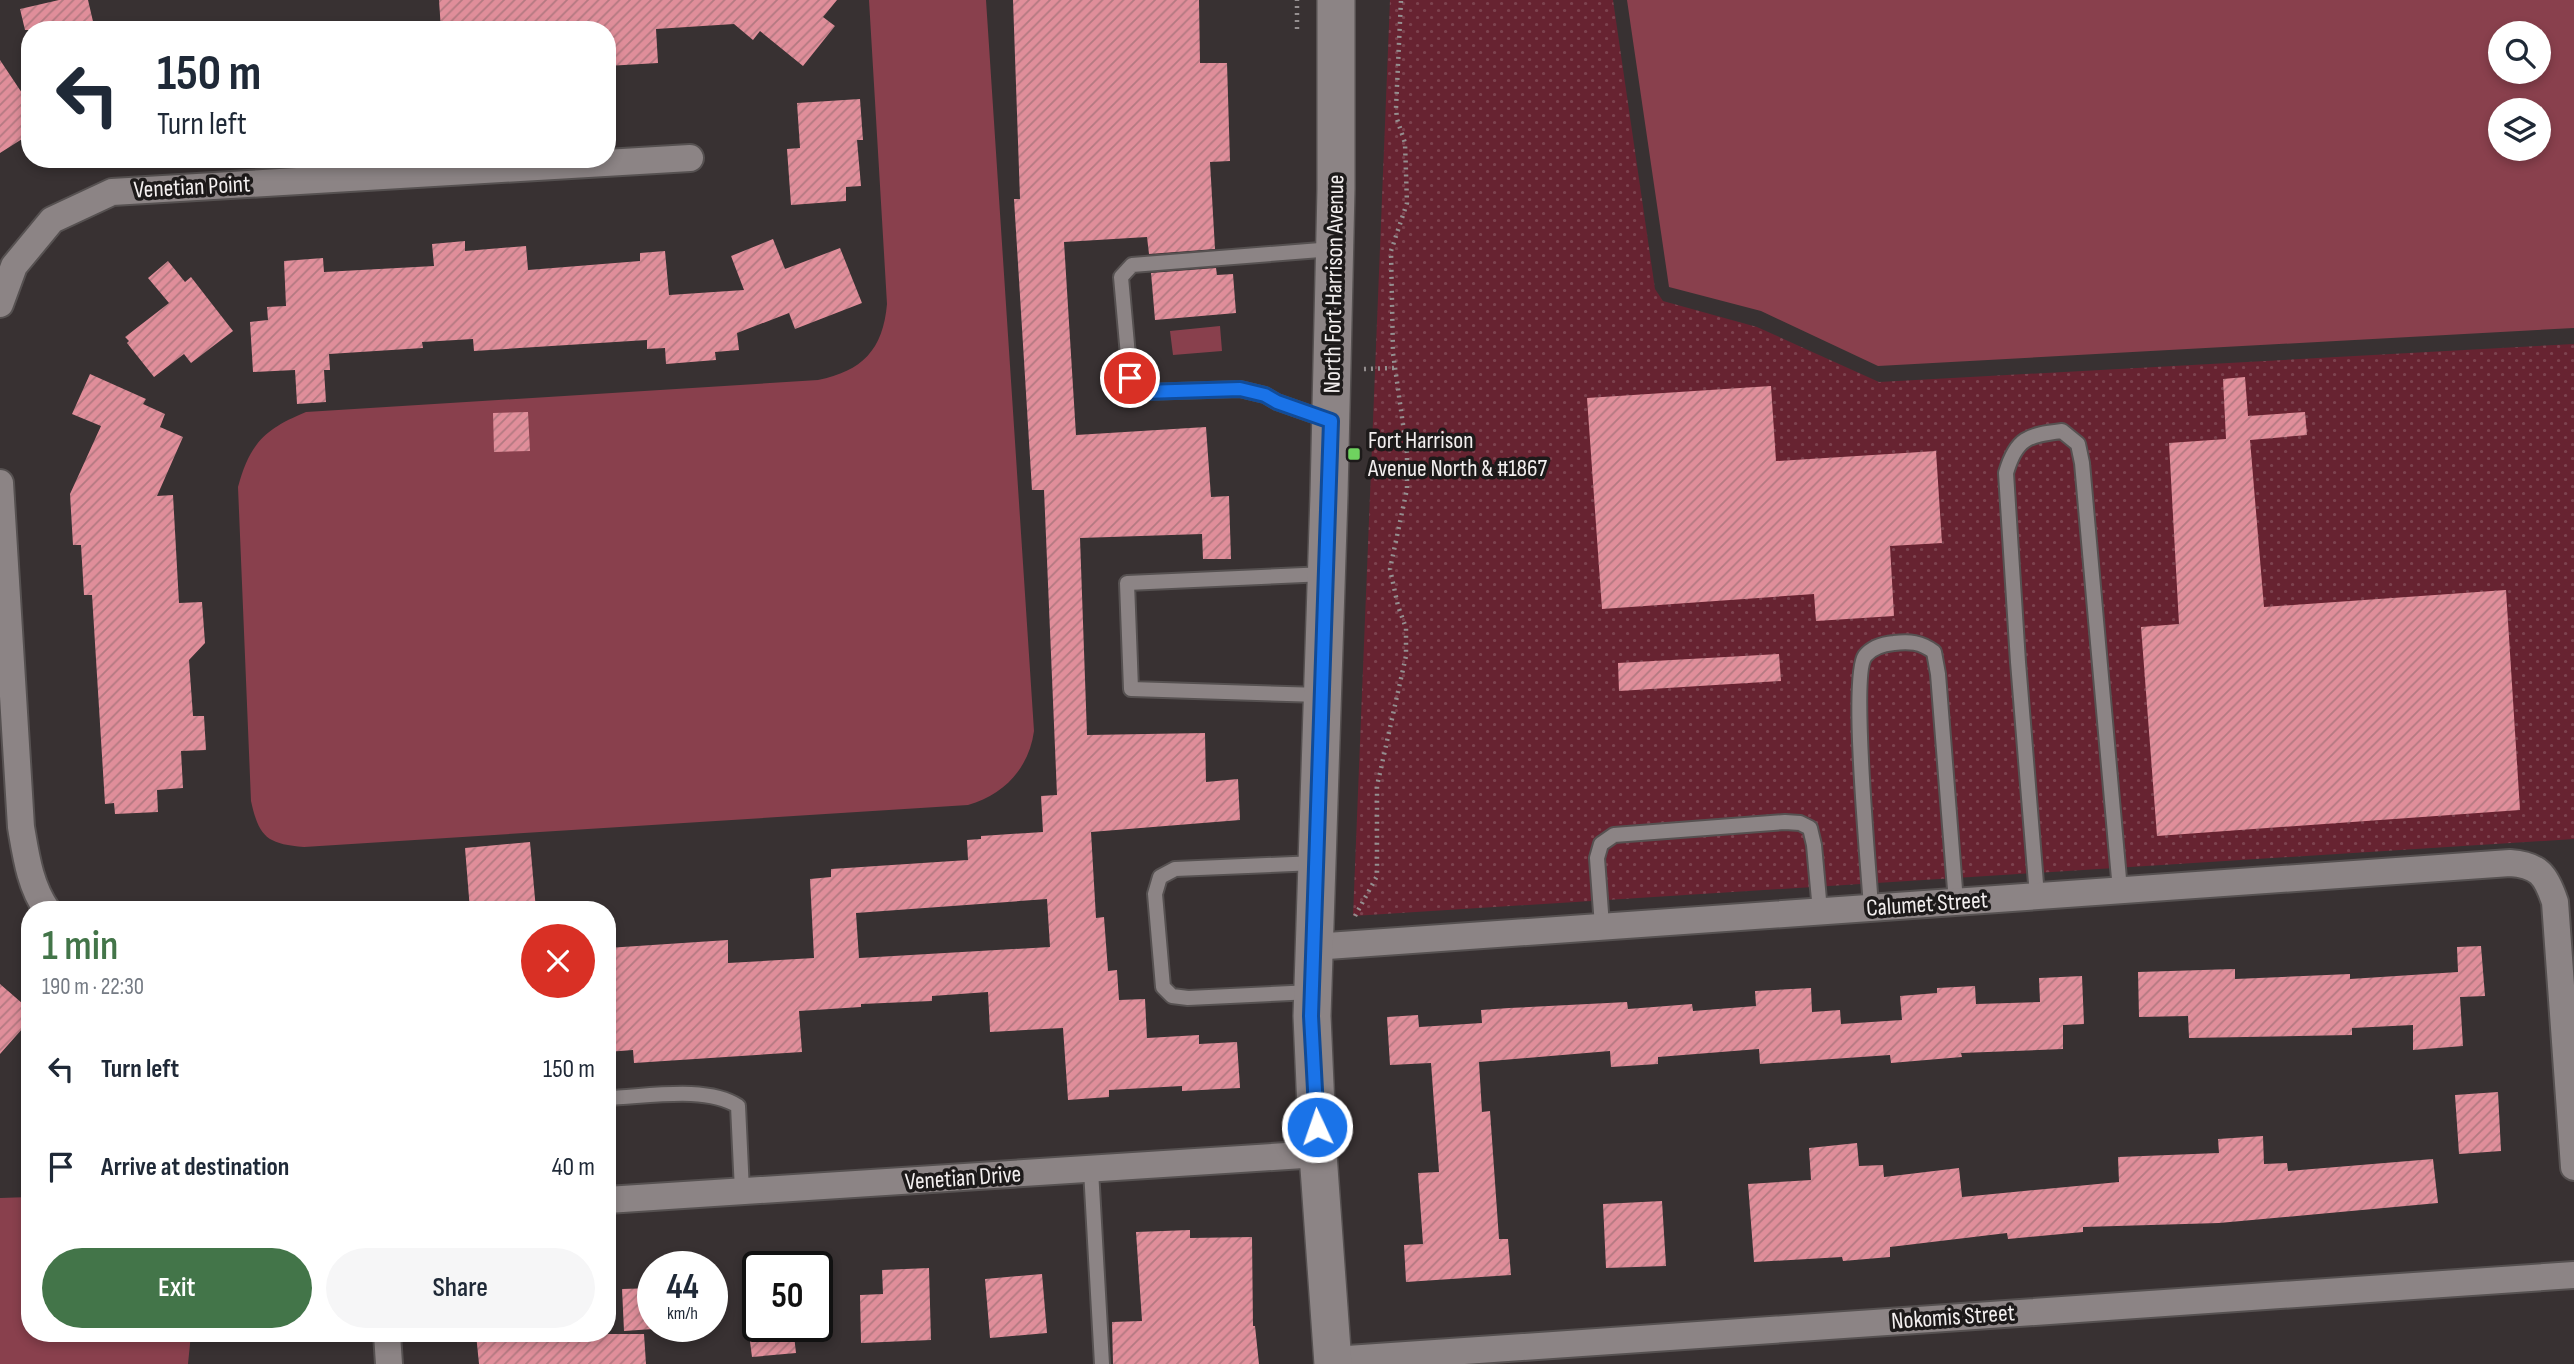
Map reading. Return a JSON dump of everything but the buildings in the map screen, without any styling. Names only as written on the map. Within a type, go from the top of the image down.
[{"type":"main road","name":"North Fort Harrison Avenue","points":[[1333,1362],[1318,1154],[1312,992],[1331,421],[1336,0]]},
{"type":"street","name":"Venetian Point","points":[[616,162],[690,158]]},
{"type":"street","name":"Venetian Point","points":[[0,304],[14,266],[52,220],[112,192],[520,168]]},
{"type":"street","points":[[0,483],[21,827],[28,867],[41,901]]},
{"type":"street","name":"Calumet Street","points":[[1313,947],[2526,864],[2539,872],[2549,885],[2555,902],[2574,1167]]},
{"type":"street","name":"Venetian Drive","points":[[616,1199],[1318,1154]]},
{"type":"street","name":"Nokomis Street","points":[[1333,1362],[2574,1275]]},
{"type":"street","points":[[388,1342],[389,1364]]},
{"type":"lane","points":[[1331,421],[1277,402],[1265,395],[1240,389],[1143,392],[1130,378],[1121,277],[1132,265],[1335,249]]},
{"type":"lane","points":[[2037,896],[2006,473],[2012,452],[2034,434],[2063,431],[2078,444],[2082,463],[2120,890]]},
{"type":"lane","points":[[1322,695],[1131,689],[1127,583],[1326,574]]},
{"type":"lane","points":[[1871,908],[1858,708],[1860,671],[1865,656],[1881,644],[1906,641],[1924,644],[1934,652],[1956,902]]},
{"type":"lane","points":[[1602,926],[1597,858],[1601,844],[1614,835],[1785,822],[1800,823],[1810,828],[1820,911]]},
{"type":"lane","points":[[1312,992],[1188,998],[1172,996],[1163,987],[1155,894],[1160,877],[1175,869],[1257,863],[1316,863]]},
{"type":"lane","points":[[616,1098],[702,1094],[728,1100],[738,1106],[742,1191]]},
{"type":"lane","points":[[1091,1170],[1102,1364]]},
{"type":"path","points":[[1297,0],[1297,29]]},
{"type":"path","points":[[1350,944],[1356,913],[1377,876],[1377,786],[1406,656],[1406,628],[1398,606],[1391,569],[1407,489],[1407,453],[1393,352],[1391,251],[1407,204],[1405,143],[1396,108],[1401,0]]},
{"type":"shaded area","points":[[869,0],[986,0],[1034,731],[1027,757],[1013,778],[993,794],[968,805],[304,847],[273,841],[257,823],[251,801],[238,487],[254,448],[261,439],[280,425],[306,412],[818,380],[847,371],[858,364],[868,356],[881,334],[887,304]]},
{"type":"shaded area","points":[[1390,0],[1613,0],[1655,289],[1663,301],[1757,327],[1879,382],[2574,344],[2574,839],[1353,916]]},
{"type":"shaded area","points":[[1627,0],[2574,0],[2574,328],[1878,366],[1761,311],[1669,287]]},
{"type":"shaded area","points":[[1220,326],[1222,351],[1173,355],[1170,331]]},
{"type":"shaded area","points":[[21,1197],[21,1342],[190,1342],[188,1364],[0,1364],[0,1198]]},
{"type":"place","name":"Fort Harrison Avenue North & #1867","points":[[1354,454]]},
{"type":"route","points":[[1130,378],[1143,392],[1240,389],[1265,395],[1277,402],[1331,421],[1311,1016],[1317,1127]]}]
